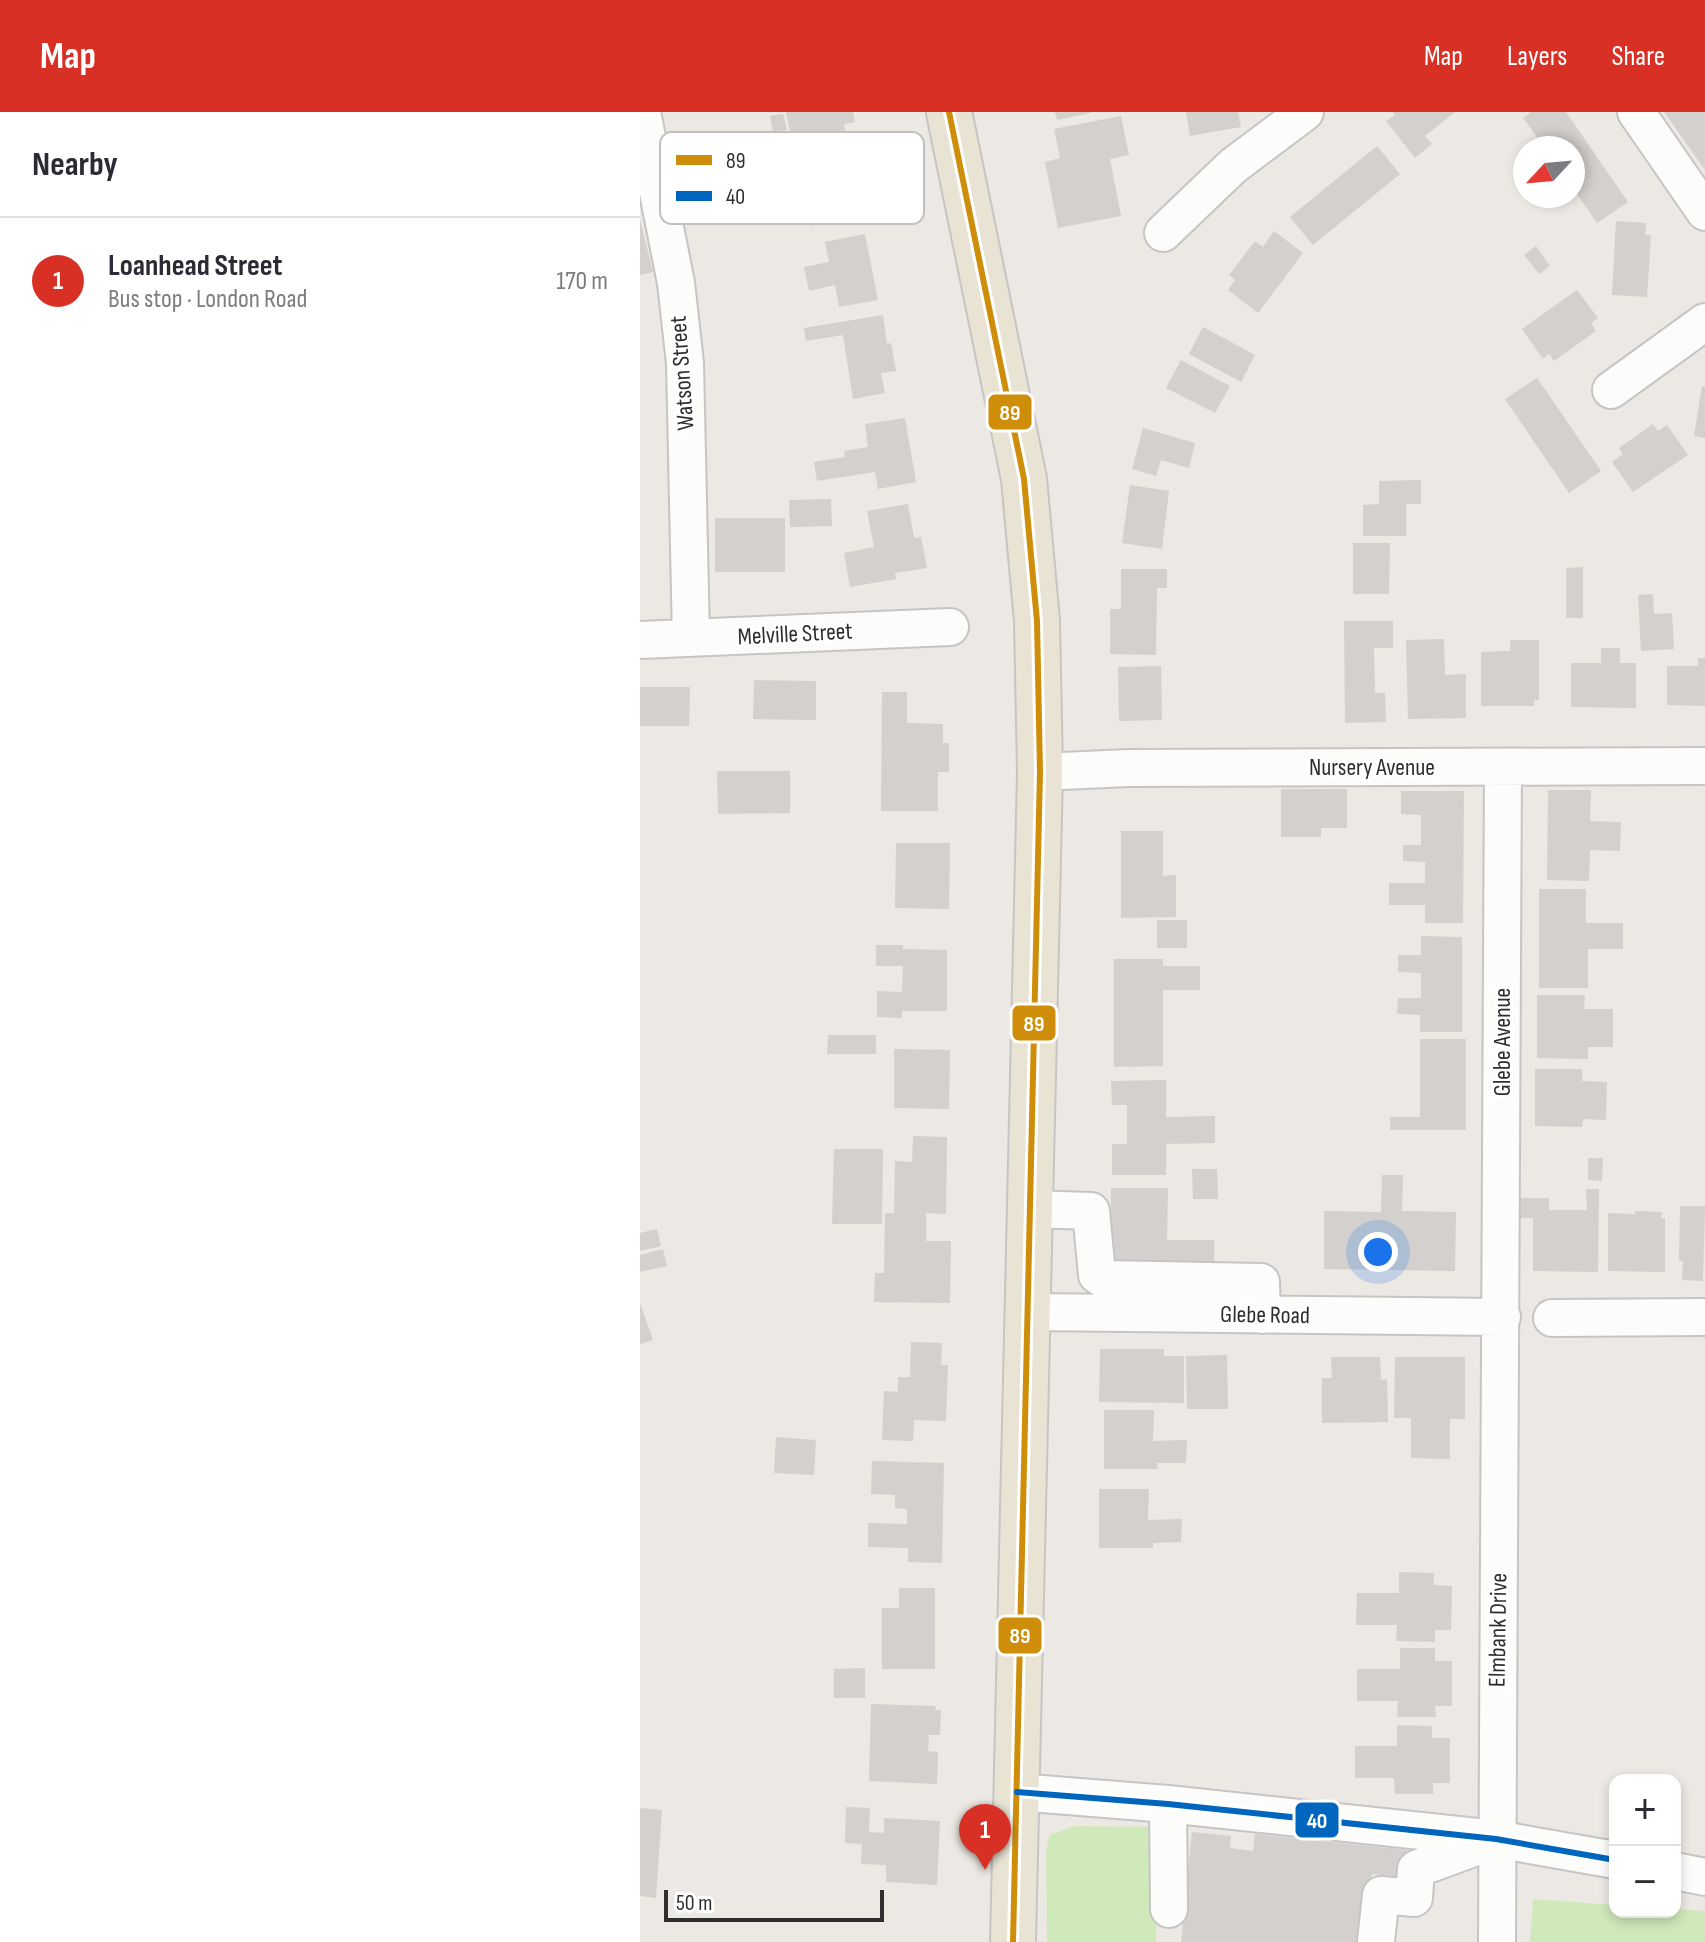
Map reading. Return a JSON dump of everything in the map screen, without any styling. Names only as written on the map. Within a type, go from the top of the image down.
[{"type":"main road","points":[[949,112],[1024,479],[1037,621],[1040,772],[1013,1942]]},
{"type":"street","name":"Watson Street","points":[[642,112],[660,203]]},
{"type":"street","points":[[1163,233],[1233,166],[1305,112]]},
{"type":"street","points":[[1636,112],[1705,212]]},
{"type":"street","name":"Watson Street","points":[[664,224],[676,283],[685,363],[691,638]]},
{"type":"street","points":[[1611,390],[1705,322]]},
{"type":"street","name":"Melville Street","points":[[640,640],[950,627]]},
{"type":"street","name":"Nursery Avenue","points":[[1040,772],[1128,768],[1705,766]]},
{"type":"street","name":"Glebe Avenue","points":[[1502,1317],[1503,767]]},
{"type":"street","points":[[1030,1209],[1091,1211],[1094,1265],[1097,1275],[1103,1279],[1261,1282],[1262,1315]]},
{"type":"street","name":"Glebe Road","points":[[1028,1312],[1502,1317]]},
{"type":"street","name":"Elmbank Drive","points":[[1497,1942],[1502,1317]]},
{"type":"street","points":[[1552,1318],[1705,1317]]},
{"type":"street","points":[[1017,1792],[1168,1804],[1496,1839],[1609,1859]]},
{"type":"street","points":[[1168,1804],[1169,1909]]},
{"type":"street","points":[[1376,1942],[1381,1895],[1414,1898],[1416,1869],[1496,1839]]},
{"type":"street","points":[[1681,1872],[1705,1877]]},
{"type":"green space","points":[[1075,1826],[1158,1827],[1156,1942],[1047,1942],[1046,1851],[1050,1835]]},
{"type":"green space","points":[[1533,1899],[1609,1905],[1609,1918],[1681,1918],[1681,1909],[1705,1911],[1705,1942],[1530,1942]]},
{"type":"building","points":[[786,112],[853,112],[855,122],[844,124],[846,132],[790,132]]},
{"type":"building","points":[[1055,112],[1091,112],[1091,113],[1057,120]]},
{"type":"building","points":[[1186,112],[1238,112],[1241,127],[1190,136]]},
{"type":"building","points":[[1392,112],[1455,112],[1425,136],[1432,144],[1415,158],[1386,121],[1395,115]]},
{"type":"building","points":[[1531,112],[1566,112],[1583,136],[1536,136],[1523,118]]},
{"type":"building","points":[[1664,112],[1705,112],[1705,170]]},
{"type":"building","points":[[783,114],[787,130],[773,132],[770,116]]},
{"type":"building","points":[[1121,116],[1129,155],[1110,159],[1121,216],[1058,228],[1045,162],[1060,158],[1054,129]]},
{"type":"building","points":[[1585,140],[1628,202],[1597,223],[1585,206]]},
{"type":"building","points":[[1377,146],[1400,174],[1313,245],[1290,217]]},
{"type":"building","points":[[640,219],[653,272],[640,275]]},
{"type":"building","points":[[1616,221],[1646,223],[1645,235],[1651,235],[1647,297],[1612,295]]},
{"type":"building","points":[[1274,231],[1303,253],[1258,313],[1228,290],[1235,280],[1229,275],[1255,241],[1263,247]]},
{"type":"building","points":[[865,234],[878,300],[839,307],[835,285],[809,291],[804,267],[829,262],[825,242]]},
{"type":"building","points":[[1536,246],[1550,266],[1539,274],[1524,255]]},
{"type":"building","points":[[1577,290],[1598,318],[1591,323],[1596,331],[1554,361],[1549,354],[1543,359],[1522,329]]},
{"type":"building","points":[[883,315],[887,344],[891,343],[896,371],[881,373],[885,393],[853,399],[843,335],[806,341],[804,328]]},
{"type":"building","points":[[1203,327],[1255,355],[1241,382],[1189,354]]},
{"type":"building","points":[[1181,360],[1230,386],[1215,413],[1166,388]]},
{"type":"building","points":[[1537,378],[1601,471],[1569,493],[1505,399]]},
{"type":"building","points":[[1702,386],[1705,387],[1705,438],[1694,436]]},
{"type":"building","points":[[905,418],[916,482],[878,489],[875,472],[817,481],[814,462],[845,457],[844,451],[868,447],[865,424]]},
{"type":"building","points":[[1653,424],[1658,431],[1667,425],[1688,455],[1633,492],[1612,462],[1623,454],[1619,448]]},
{"type":"building","points":[[1143,428],[1195,443],[1189,468],[1161,460],[1156,476],[1132,469]]},
{"type":"building","points":[[1421,480],[1421,504],[1406,504],[1406,536],[1363,536],[1363,505],[1379,504],[1379,481]]},
{"type":"building","points":[[1130,485],[1169,491],[1162,549],[1122,543]]},
{"type":"building","points":[[831,499],[832,526],[790,527],[789,500]]},
{"type":"building","points":[[908,504],[914,538],[921,537],[927,568],[895,573],[896,579],[850,587],[844,553],[874,547],[867,511]]},
{"type":"building","points":[[715,518],[785,518],[785,572],[715,572]]},
{"type":"building","points":[[1353,543],[1390,543],[1389,594],[1353,594]]},
{"type":"building","points":[[1583,567],[1583,618],[1566,618],[1566,568]]},
{"type":"building","points":[[1121,569],[1167,569],[1167,588],[1157,588],[1156,655],[1110,654],[1110,609],[1121,609]]},
{"type":"building","points":[[1653,594],[1654,614],[1672,613],[1674,649],[1641,651],[1638,595]]},
{"type":"building","points":[[1344,621],[1393,621],[1393,648],[1374,648],[1375,693],[1385,693],[1386,722],[1345,723]]},
{"type":"building","points":[[1444,639],[1445,675],[1466,674],[1466,718],[1408,719],[1406,640]]},
{"type":"building","points":[[1510,640],[1539,640],[1539,700],[1534,700],[1534,706],[1481,706],[1481,652],[1510,651]]},
{"type":"building","points":[[1601,648],[1620,648],[1620,663],[1636,663],[1636,708],[1571,707],[1571,663],[1601,663]]},
{"type":"building","points":[[1698,658],[1705,658],[1705,706],[1667,705],[1667,666],[1698,666]]},
{"type":"building","points":[[1161,666],[1162,720],[1119,721],[1118,667]]},
{"type":"building","points":[[754,680],[816,681],[816,720],[753,719]]},
{"type":"building","points":[[640,687],[690,687],[689,726],[640,726]]},
{"type":"building","points":[[882,692],[907,692],[907,723],[943,724],[943,743],[949,743],[949,772],[938,772],[938,811],[881,811]]},
{"type":"building","points":[[717,771],[790,771],[790,813],[718,814]]},
{"type":"building","points":[[1281,789],[1347,789],[1347,828],[1321,828],[1321,837],[1281,837]]},
{"type":"building","points":[[1548,790],[1591,790],[1590,821],[1621,822],[1620,851],[1590,850],[1589,881],[1547,880]]},
{"type":"building","points":[[1401,791],[1464,791],[1463,923],[1425,923],[1425,905],[1389,905],[1389,883],[1425,883],[1425,862],[1403,861],[1403,845],[1421,845],[1421,815],[1401,814]]},
{"type":"building","points":[[1121,831],[1163,831],[1163,876],[1176,875],[1176,917],[1121,918]]},
{"type":"building","points":[[896,843],[950,843],[949,909],[895,908]]},
{"type":"building","points":[[1539,889],[1586,889],[1586,923],[1623,923],[1623,949],[1588,949],[1588,988],[1539,988]]},
{"type":"building","points":[[1157,920],[1187,920],[1187,948],[1157,948]]},
{"type":"building","points":[[1421,936],[1462,937],[1462,1032],[1420,1032],[1420,1015],[1397,1014],[1398,998],[1421,998],[1421,973],[1398,972],[1398,955],[1421,955]]},
{"type":"building","points":[[876,945],[947,950],[947,1011],[902,1011],[902,1018],[877,1017],[877,991],[902,992],[903,966],[876,966]]},
{"type":"building","points":[[1114,959],[1163,959],[1163,966],[1200,966],[1200,990],[1163,990],[1163,1066],[1114,1067]]},
{"type":"building","points":[[1537,995],[1585,995],[1584,1009],[1613,1009],[1613,1047],[1588,1047],[1588,1059],[1537,1058]]},
{"type":"building","points":[[828,1035],[876,1035],[876,1054],[827,1054]]},
{"type":"building","points":[[1420,1039],[1466,1039],[1466,1130],[1390,1130],[1390,1117],[1420,1117]]},
{"type":"building","points":[[894,1049],[950,1050],[949,1109],[894,1108]]},
{"type":"building","points":[[1535,1069],[1582,1069],[1582,1081],[1607,1082],[1606,1120],[1583,1119],[1582,1127],[1535,1126]]},
{"type":"building","points":[[1166,1080],[1166,1117],[1215,1116],[1215,1143],[1166,1144],[1166,1175],[1112,1175],[1112,1144],[1127,1144],[1127,1105],[1112,1105],[1111,1081]]},
{"type":"building","points":[[913,1136],[947,1137],[946,1214],[926,1213],[926,1241],[951,1241],[950,1303],[874,1302],[875,1273],[884,1273],[885,1213],[894,1213],[895,1161],[912,1162]]},
{"type":"building","points":[[834,1149],[883,1149],[882,1224],[832,1224]]},
{"type":"building","points":[[1588,1158],[1603,1158],[1602,1181],[1588,1180]]},
{"type":"building","points":[[1192,1169],[1217,1169],[1218,1199],[1193,1199]]},
{"type":"building","points":[[1382,1175],[1403,1175],[1402,1211],[1456,1212],[1455,1271],[1324,1269],[1324,1211],[1381,1212]]},
{"type":"building","points":[[1111,1188],[1168,1188],[1167,1240],[1214,1240],[1214,1268],[1111,1268]]},
{"type":"building","points":[[1586,1189],[1599,1189],[1598,1272],[1533,1271],[1533,1218],[1515,1218],[1515,1198],[1549,1198],[1549,1210],[1587,1210]]},
{"type":"building","points":[[1680,1206],[1705,1206],[1703,1281],[1682,1280],[1683,1261],[1679,1261]]},
{"type":"building","points":[[1635,1211],[1662,1212],[1661,1218],[1665,1218],[1665,1272],[1608,1271],[1608,1213],[1635,1214]]},
{"type":"building","points":[[657,1229],[661,1246],[640,1251],[640,1233]]},
{"type":"building","points":[[663,1249],[667,1266],[640,1272],[640,1255]]},
{"type":"building","points":[[640,1303],[653,1340],[640,1344]]},
{"type":"building","points":[[911,1342],[942,1343],[941,1365],[948,1365],[946,1421],[914,1420],[913,1441],[882,1440],[884,1391],[898,1392],[898,1377],[910,1377]]},
{"type":"building","points":[[1100,1349],[1164,1349],[1164,1356],[1184,1356],[1184,1403],[1099,1402]]},
{"type":"building","points":[[1227,1355],[1228,1409],[1187,1409],[1186,1356]]},
{"type":"building","points":[[1331,1357],[1380,1357],[1381,1380],[1387,1379],[1388,1422],[1322,1423],[1322,1378],[1332,1378]]},
{"type":"building","points":[[1395,1357],[1465,1357],[1465,1419],[1450,1419],[1450,1459],[1411,1458],[1411,1418],[1394,1418]]},
{"type":"building","points":[[1104,1410],[1154,1410],[1153,1441],[1187,1440],[1186,1463],[1157,1463],[1158,1469],[1104,1469]]},
{"type":"building","points":[[776,1437],[816,1440],[814,1475],[774,1473]]},
{"type":"building","points":[[872,1461],[944,1463],[942,1563],[908,1562],[908,1548],[868,1547],[868,1523],[907,1524],[907,1509],[895,1508],[895,1495],[871,1494]]},
{"type":"building","points":[[1099,1489],[1149,1489],[1148,1520],[1182,1519],[1181,1542],[1153,1543],[1153,1548],[1099,1548]]},
{"type":"building","points":[[1399,1572],[1434,1573],[1434,1585],[1452,1586],[1451,1630],[1435,1630],[1435,1642],[1396,1641],[1397,1625],[1356,1625],[1357,1593],[1399,1593]]},
{"type":"building","points":[[899,1588],[935,1588],[935,1669],[882,1669],[882,1608],[899,1608]]},
{"type":"building","points":[[1400,1648],[1435,1648],[1435,1661],[1452,1661],[1452,1706],[1435,1706],[1436,1717],[1397,1717],[1398,1701],[1357,1701],[1357,1669],[1400,1669]]},
{"type":"building","points":[[865,1668],[865,1698],[834,1698],[834,1669]]},
{"type":"building","points":[[871,1704],[936,1706],[935,1710],[941,1710],[940,1735],[929,1735],[928,1751],[938,1752],[937,1784],[869,1781]]},
{"type":"building","points":[[1397,1725],[1432,1726],[1432,1738],[1450,1738],[1450,1783],[1433,1783],[1433,1794],[1395,1794],[1394,1778],[1355,1778],[1355,1746],[1397,1746]]},
{"type":"building","points":[[846,1807],[870,1808],[869,1832],[884,1833],[884,1818],[940,1821],[937,1885],[886,1882],[886,1865],[861,1864],[862,1844],[845,1843]]},
{"type":"building","points":[[640,1808],[662,1810],[656,1898],[640,1896]]},
{"type":"building","points":[[1192,1832],[1231,1836],[1230,1848],[1253,1851],[1255,1834],[1407,1850],[1404,1877],[1372,1874],[1365,1942],[1181,1942]]},
{"type":"transit line","name":"89","points":[[949,112],[1024,479],[1037,621],[1040,772],[1013,1942]]},
{"type":"transit line","name":"40","points":[[1017,1792],[1168,1804],[1496,1839],[1609,1859]]},
{"type":"place","name":"Loanhead Street","points":[[985,1870]]}]
